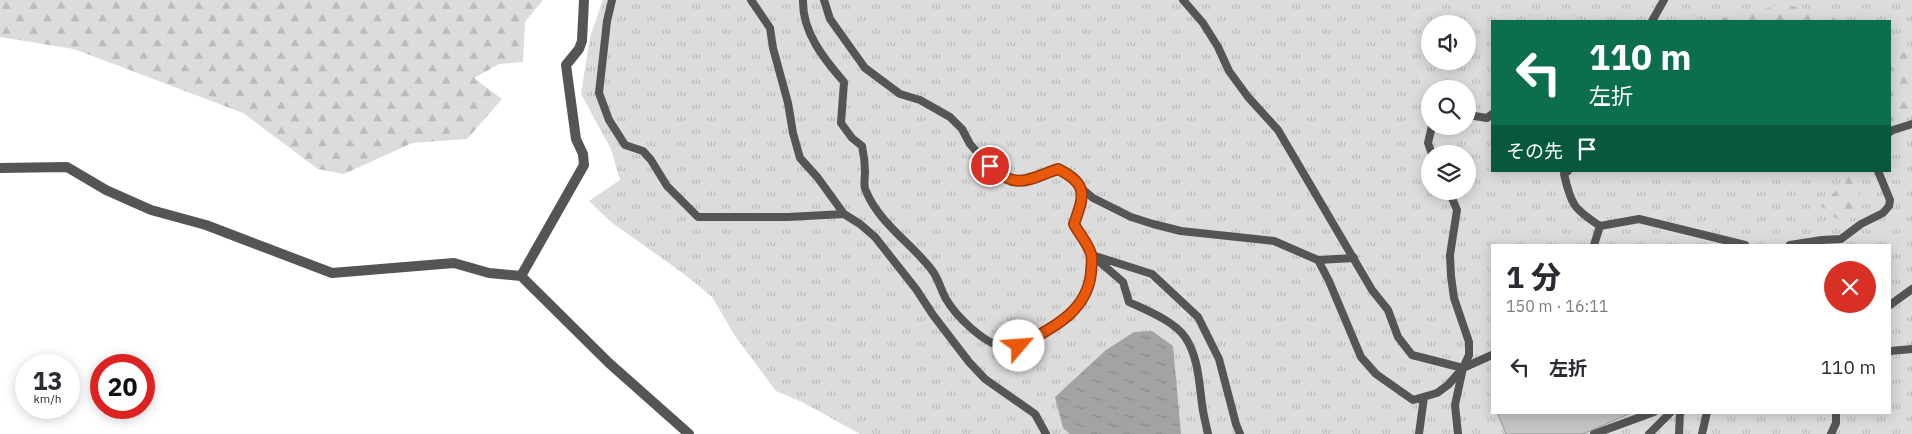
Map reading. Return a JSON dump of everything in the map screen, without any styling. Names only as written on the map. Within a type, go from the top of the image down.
[{"type":"street","points":[[521,276],[584,165],[576,139],[566,65],[579,49],[582,41],[584,0]]},
{"type":"street","points":[[0,168],[67,166],[106,190],[151,210],[206,225],[332,273],[454,263],[489,273],[521,276],[609,363],[689,434]]},
{"type":"lane","points":[[612,0],[607,21],[599,93],[609,120],[625,145],[643,151],[652,160],[667,186],[687,206],[698,216],[797,217],[844,214]]},
{"type":"lane","points":[[751,0],[770,28],[788,103],[792,133],[800,158],[818,178],[844,214],[860,224],[875,237],[916,288],[933,315],[969,362],[985,379],[1035,414],[1046,434]]},
{"type":"lane","points":[[803,0],[804,18],[818,49],[844,82],[841,124],[852,138],[862,146],[865,173],[864,189],[886,221],[932,270],[947,300],[959,318],[989,341],[1003,347],[1019,346],[1051,330],[1077,307],[1086,296],[1092,255]]},
{"type":"lane","points":[[824,0],[830,19],[865,68],[900,94],[920,100],[950,116],[962,129],[970,144],[999,174],[1012,180],[1027,181],[1058,169],[1072,176],[1080,188],[1093,198],[1131,217],[1153,224],[1181,231],[1274,241],[1318,260],[1354,258]]},
{"type":"lane","points":[[1183,0],[1204,23],[1229,71],[1248,97],[1278,130],[1372,290],[1388,310],[1398,337],[1412,355],[1463,368]]},
{"type":"lane","points":[[1653,20],[1664,0]]},
{"type":"lane","points":[[1476,116],[1487,118],[1491,115]]},
{"type":"lane","points":[[1891,130],[1912,124]]},
{"type":"lane","points":[[1567,172],[1564,174],[1569,195],[1578,211],[1600,226],[1639,219],[1741,244]]},
{"type":"lane","points":[[1796,244],[1841,239],[1861,224],[1883,212],[1889,206],[1890,200],[1878,172]]},
{"type":"lane","points":[[1080,188],[1082,199],[1074,224],[1092,255],[1123,282],[1129,302],[1153,313],[1184,335],[1192,350],[1200,377],[1202,404],[1208,434]]},
{"type":"lane","points":[[1453,200],[1457,210],[1450,255],[1454,298],[1470,342],[1469,356],[1463,368],[1455,405],[1458,434]]},
{"type":"lane","points":[[1594,244],[1600,226]]},
{"type":"lane","points":[[1092,255],[1152,274],[1198,316],[1219,359],[1240,434]]},
{"type":"lane","points":[[1318,260],[1329,281],[1361,358],[1376,374],[1413,400],[1437,393],[1448,385],[1463,368],[1491,355]]},
{"type":"lane","points":[[1891,304],[1912,289]]},
{"type":"lane","points":[[1891,351],[1912,349]]},
{"type":"lane","points":[[1419,434],[1424,396]]},
{"type":"lane","points":[[1594,434],[1649,414]]},
{"type":"lane","points":[[1649,434],[1669,414]]},
{"type":"lane","points":[[1679,434],[1680,414]]},
{"type":"lane","points":[[1702,434],[1707,414]]},
{"type":"lane","points":[[1831,434],[1836,422],[1836,414]]},
{"type":"green space","points":[[0,0],[543,0],[525,22],[523,62],[499,64],[474,78],[502,99],[467,139],[412,143],[344,174],[318,169],[243,113],[74,49],[0,37]]},
{"type":"green space","points":[[603,0],[1912,0],[1912,434],[860,434],[802,402],[776,391],[735,336],[712,297],[684,274],[611,222],[589,201],[620,180],[611,149],[581,94],[590,37]]},
{"type":"green space","points":[[1781,3],[1831,16],[1837,20],[1716,20],[1729,16],[1754,13]]},
{"type":"green space","points":[[1912,49],[1912,107],[1907,113],[1891,123],[1891,56]]},
{"type":"green space","points":[[1845,172],[1864,172],[1857,205],[1847,224],[1826,213],[1821,205],[1840,187]]},
{"type":"water","points":[[1152,331],[1173,346],[1181,434],[1070,434],[1063,428],[1055,397],[1106,350],[1134,332]]},
{"type":"building","points":[[1498,414],[1629,414],[1583,434],[1506,434]]},
{"type":"route","points":[[990,166],[999,174],[1012,180],[1027,181],[1058,169],[1072,176],[1080,188],[1082,199],[1074,224],[1092,255],[1091,274],[1086,296],[1077,307],[1051,330],[1019,346]]}]
